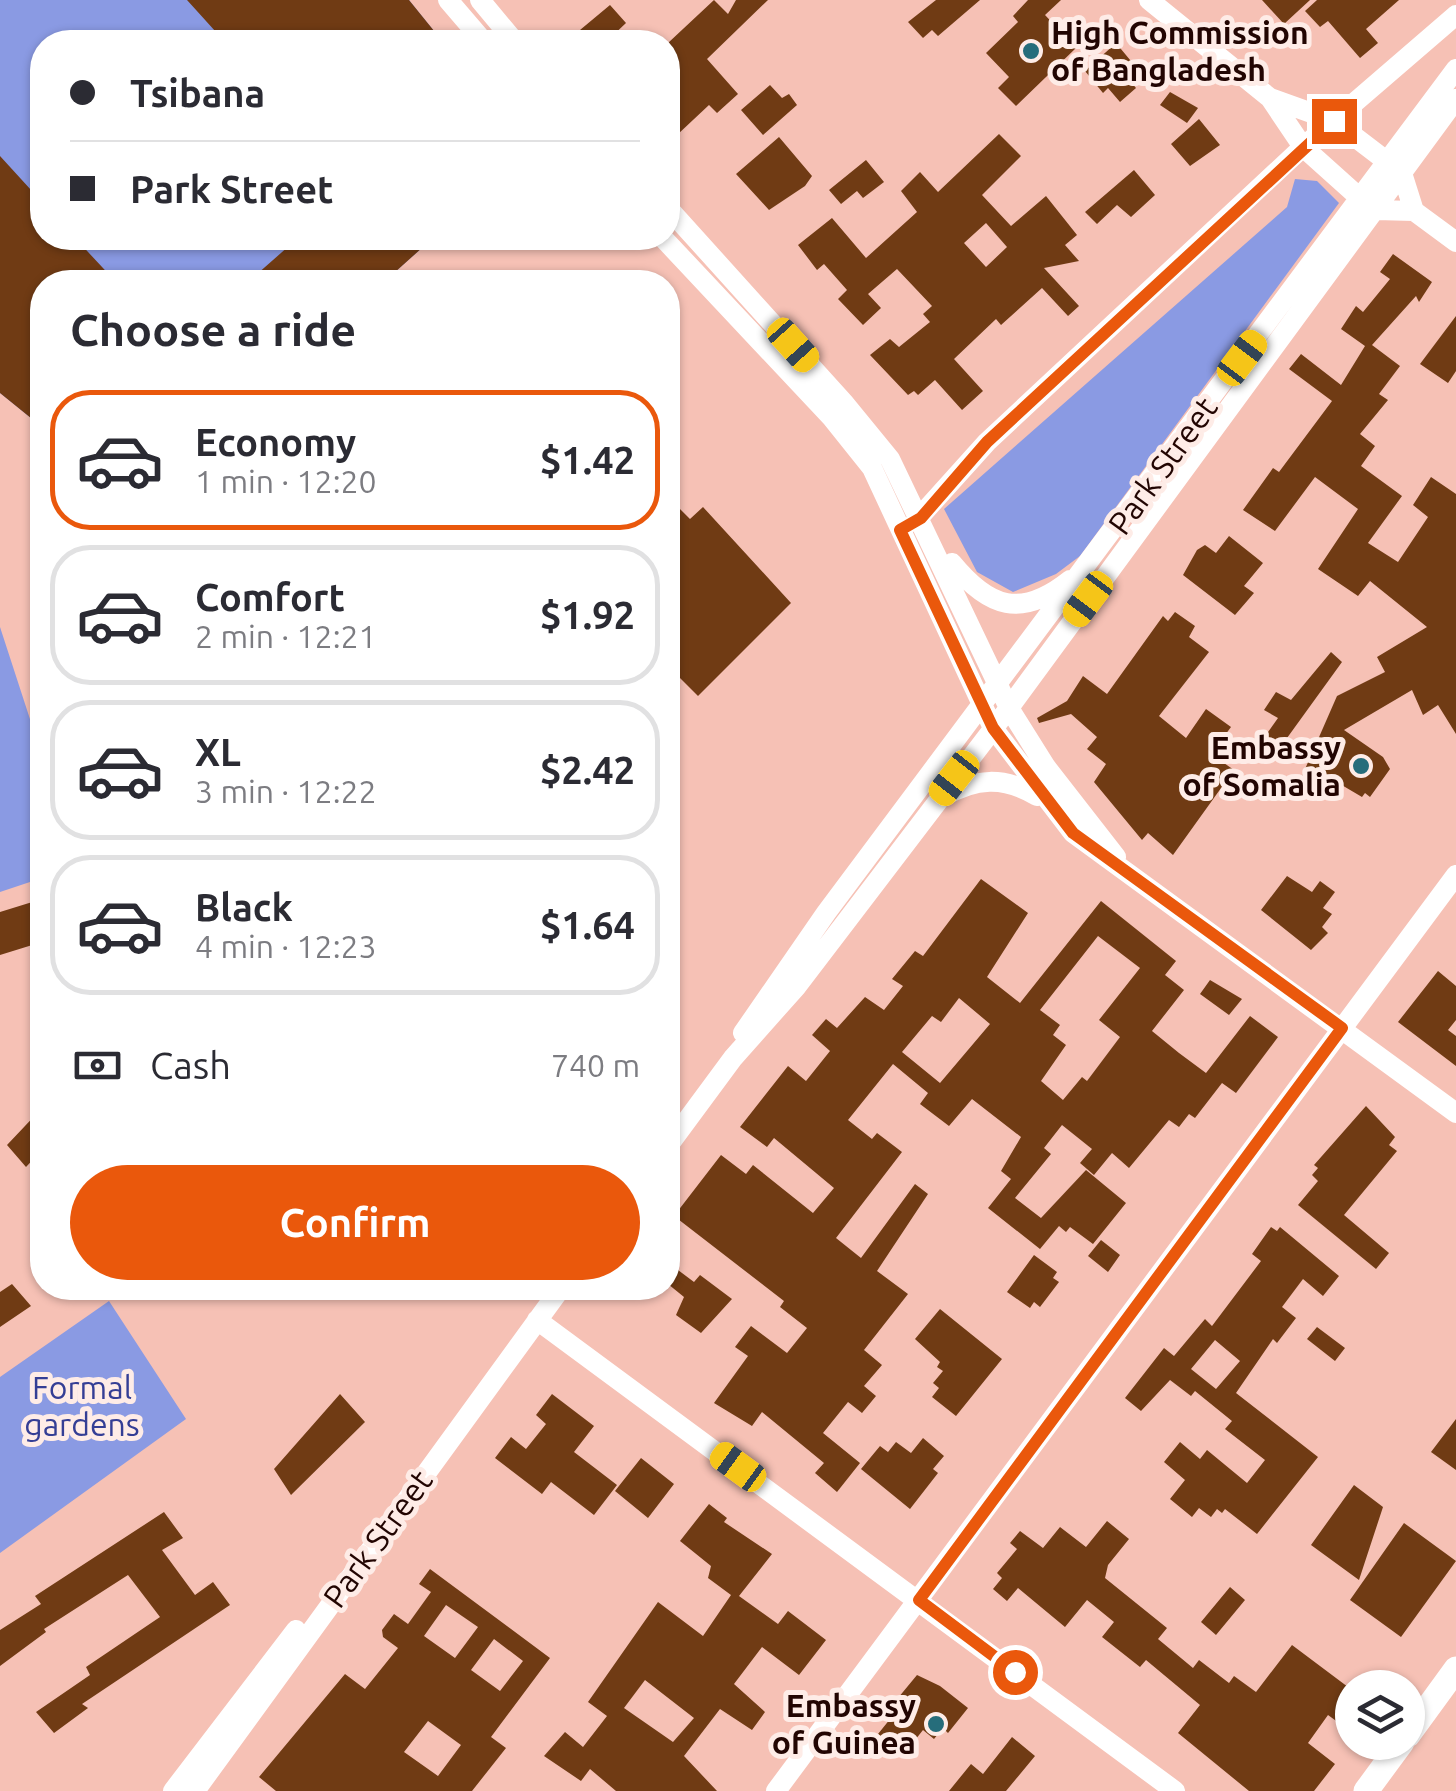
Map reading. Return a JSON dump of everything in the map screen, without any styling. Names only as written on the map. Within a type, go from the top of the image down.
[{"type":"main road","points":[[1425,1712],[1456,1670]]},
{"type":"main road","points":[[1366,1791],[1389,1760]]},
{"type":"street","points":[[448,0],[474,30]]},
{"type":"street","points":[[480,0],[505,30]]},
{"type":"street","points":[[1150,0],[1270,98],[1303,146],[1368,204],[1414,211],[1456,242]]},
{"type":"street","points":[[900,530],[921,518],[976,452],[1303,146],[1456,15]]},
{"type":"street","name":"Park Street","points":[[733,1058],[745,1029],[826,912],[1395,168],[1456,70]]},
{"type":"street","points":[[1270,98],[1334,121],[1395,168],[1414,211]]},
{"type":"street","name":"Park Street","points":[[1395,168],[1456,100]]},
{"type":"street","name":"Park Street","points":[[680,1130],[733,1058],[797,986],[1008,708],[1368,204]]},
{"type":"street","points":[[680,221],[890,459],[931,538],[1008,708],[1064,792],[1123,866]]},
{"type":"street","points":[[674,250],[847,434],[882,485],[993,728],[1047,803],[1080,840],[1123,866],[1456,1113]]},
{"type":"street","points":[[931,538],[972,588],[1004,604],[1027,604],[1050,595],[1103,547]]},
{"type":"street","points":[[935,802],[963,786],[993,780],[1026,790],[1047,803]]},
{"type":"street","points":[[776,1791],[1456,874]]},
{"type":"street","name":"Park Street","points":[[195,1791],[553,1300]]},
{"type":"street","points":[[537,1320],[1175,1791]]},
{"type":"street","points":[[173,1791],[295,1630],[385,1530]]},
{"type":"green space","points":[[0,0],[409,0],[433,30],[30,30],[30,250],[420,250],[397,270],[30,270],[30,417],[0,393]]},
{"type":"green space","points":[[1295,179],[1317,181],[1339,203],[1080,556],[1056,574],[1013,592],[977,572],[944,509],[1287,207]]},
{"type":"green space","points":[[0,627],[30,719],[30,882],[0,892]]},
{"type":"green space","name":"Formal gardens","points":[[109,1301],[186,1419],[0,1553],[0,1377]]},
{"type":"building","points":[[187,0],[409,0],[433,30],[214,30]]},
{"type":"building","points":[[714,0],[728,14],[736,0],[768,0],[707,59],[738,94],[717,113],[709,105],[680,132],[680,32]]},
{"type":"building","points":[[936,0],[980,0],[938,36],[932,30],[923,38],[908,22]]},
{"type":"building","name":"High Commission of Bangladesh","points":[[1028,0],[1061,0],[1045,15],[1076,48],[1016,106],[998,88],[1009,77],[986,53],[1018,22],[1013,16]]},
{"type":"building","points":[[1262,0],[1310,0],[1284,24]]},
{"type":"building","points":[[1317,0],[1399,0],[1366,29],[1378,43],[1360,58],[1328,21],[1320,27],[1305,11]]},
{"type":"building","points":[[610,5],[626,23],[619,30],[580,30]]},
{"type":"building","points":[[1116,43],[1140,72],[1131,82],[1136,88],[1120,102],[1108,88],[1103,93],[1085,71]]},
{"type":"building","points":[[770,85],[782,98],[789,94],[797,105],[763,135],[741,110]]},
{"type":"building","points":[[1170,92],[1198,108],[1187,123],[1160,105]]},
{"type":"building","points":[[1199,119],[1220,145],[1190,166],[1171,144]]},
{"type":"building","points":[[999,134],[1021,156],[982,195],[1011,226],[1046,196],[1077,235],[1065,245],[1079,261],[1044,268],[1079,306],[1068,316],[1042,288],[1001,325],[996,319],[954,359],[983,391],[962,410],[935,380],[918,395],[914,391],[908,395],[870,355],[890,339],[899,347],[930,322],[923,314],[932,306],[897,269],[868,294],[881,308],[863,325],[838,299],[847,290],[824,264],[817,270],[798,245],[832,218],[866,258],[917,212],[901,191],[920,172],[938,192]],"holes":[[[986,223],[1007,247],[986,267],[964,243]]]},
{"type":"building","points":[[779,137],[812,176],[805,186],[769,210],[736,174]]},
{"type":"building","points":[[0,156],[30,189],[30,250],[86,250],[105,270],[30,270],[30,417],[0,393]]},
{"type":"building","points":[[866,160],[884,182],[863,198],[857,191],[841,204],[829,190]]},
{"type":"building","points":[[1134,170],[1155,195],[1131,217],[1117,205],[1097,224],[1085,212]]},
{"type":"building","points":[[284,250],[420,250],[397,270],[262,270]]},
{"type":"building","points":[[1393,254],[1432,282],[1419,302],[1416,296],[1372,345],[1400,366],[1379,394],[1388,400],[1360,434],[1375,446],[1361,466],[1402,496],[1368,543],[1398,562],[1428,517],[1413,505],[1431,477],[1456,494],[1456,734],[1438,705],[1423,715],[1412,690],[1344,730],[1383,757],[1390,769],[1370,797],[1365,793],[1362,797],[1323,774],[1317,786],[1302,776],[1337,696],[1385,672],[1377,657],[1427,627],[1370,581],[1358,596],[1318,569],[1358,509],[1315,477],[1275,531],[1243,510],[1273,468],[1279,472],[1332,401],[1289,369],[1301,354],[1341,385],[1365,346],[1341,329],[1356,306],[1363,312],[1390,279],[1380,272]]},
{"type":"building","points":[[1456,316],[1456,371],[1448,383],[1420,364]]},
{"type":"building","points":[[703,507],[791,603],[698,696],[680,678],[680,509],[690,519]]},
{"type":"building","points":[[1229,536],[1263,563],[1244,586],[1254,593],[1235,615],[1183,575],[1197,550],[1205,545],[1216,553]]},
{"type":"building","points":[[1175,612],[1195,626],[1189,637],[1209,652],[1159,716],[1186,738],[1206,709],[1231,727],[1211,754],[1234,770],[1173,855],[1148,833],[1142,840],[1094,782],[1106,764],[1087,749],[1097,737],[1071,714],[1039,723],[1037,718],[1067,701],[1083,676],[1107,694],[1163,616],[1168,621]]},
{"type":"building","points":[[1331,652],[1342,662],[1274,756],[1258,746],[1278,718],[1264,710],[1276,692],[1291,700]]},
{"type":"building","points":[[1287,876],[1312,892],[1320,881],[1335,892],[1323,908],[1332,914],[1322,927],[1328,933],[1311,950],[1261,910]]},
{"type":"building","points":[[981,879],[1028,913],[987,977],[1020,1003],[1101,901],[1176,961],[1165,975],[1184,990],[1152,1031],[1179,1053],[1206,1073],[1250,1016],[1278,1037],[1236,1093],[1222,1083],[1195,1118],[1189,1114],[1179,1127],[1169,1120],[1129,1168],[1112,1153],[1094,1175],[1080,1163],[1092,1149],[1062,1125],[1044,1148],[1051,1154],[1015,1198],[1041,1218],[1086,1170],[1126,1203],[1093,1244],[1070,1227],[1066,1232],[1059,1226],[1040,1249],[988,1208],[1011,1179],[1001,1171],[1021,1137],[972,1099],[949,1126],[920,1104],[928,1093],[893,1064],[848,1120],[872,1139],[877,1133],[902,1152],[836,1238],[861,1258],[915,1184],[928,1194],[877,1271],[908,1294],[864,1350],[882,1365],[864,1386],[876,1396],[862,1413],[848,1402],[823,1433],[860,1463],[837,1492],[815,1473],[824,1463],[762,1412],[752,1426],[714,1403],[748,1356],[735,1347],[751,1326],[787,1353],[807,1328],[780,1307],[784,1301],[680,1221],[680,1208],[721,1155],[746,1174],[753,1165],[813,1213],[834,1188],[774,1138],[767,1147],[740,1127],[788,1066],[806,1081],[830,1051],[812,1035],[826,1019],[837,1028],[865,997],[884,1010],[903,986],[892,979],[915,951],[923,956]],"holes":[[[1098,936],[1140,968],[1099,1020],[1120,1037],[1087,1081],[1082,1077],[1063,1100],[1041,1081],[1066,1045],[1053,1035],[1060,1025],[1040,1010]],[[959,998],[990,1024],[940,1083],[902,1052],[932,1016],[941,1022]]]},
{"type":"building","points":[[30,903],[30,946],[0,955],[0,912]]},
{"type":"building","points":[[1438,971],[1456,986],[1456,1020],[1448,1030],[1456,1036],[1456,1066],[1398,1022]]},
{"type":"building","points":[[1210,980],[1242,999],[1229,1015],[1200,994]]},
{"type":"building","points":[[1366,1106],[1395,1137],[1389,1145],[1397,1151],[1344,1215],[1389,1253],[1376,1269],[1298,1205],[1318,1181],[1312,1175],[1318,1168],[1314,1165]]},
{"type":"building","points":[[30,1121],[30,1163],[26,1167],[7,1145]]},
{"type":"building","points":[[1271,1227],[1277,1231],[1280,1227],[1339,1276],[1323,1296],[1303,1279],[1282,1307],[1296,1318],[1277,1343],[1273,1339],[1236,1393],[1318,1457],[1257,1534],[1225,1509],[1222,1513],[1217,1509],[1211,1517],[1199,1508],[1192,1517],[1170,1499],[1185,1480],[1164,1462],[1180,1442],[1200,1459],[1207,1450],[1247,1483],[1265,1460],[1225,1429],[1232,1421],[1195,1391],[1191,1396],[1170,1380],[1141,1411],[1125,1398],[1164,1348],[1174,1356],[1205,1319],[1212,1326],[1261,1261],[1252,1254]],"holes":[[[1215,1340],[1240,1361],[1216,1389],[1191,1369]]]},
{"type":"building","points":[[1101,1240],[1120,1255],[1108,1272],[1088,1256]]},
{"type":"building","points":[[1034,1255],[1057,1272],[1053,1278],[1059,1282],[1040,1307],[1034,1302],[1030,1308],[1007,1292]]},
{"type":"building","points":[[680,1272],[694,1282],[700,1275],[732,1299],[701,1333],[676,1315],[684,1297],[680,1294]]},
{"type":"building","points":[[12,1284],[31,1306],[0,1327],[0,1292]]},
{"type":"building","points":[[940,1309],[1002,1359],[956,1416],[932,1397],[939,1388],[933,1383],[943,1371],[937,1367],[940,1362],[915,1339]]},
{"type":"building","points":[[1317,1327],[1345,1348],[1335,1361],[1307,1339]]},
{"type":"building","points":[[340,1394],[365,1422],[291,1495],[274,1469]]},
{"type":"building","points":[[552,1394],[594,1426],[574,1452],[617,1485],[594,1515],[551,1482],[542,1494],[495,1458],[511,1437],[526,1449],[546,1424],[536,1415]]},
{"type":"building","points":[[1456,1419],[1456,1470],[1431,1452]]},
{"type":"building","points":[[923,1438],[944,1456],[933,1469],[938,1473],[910,1509],[861,1469],[880,1446],[888,1452],[896,1442],[911,1453]]},
{"type":"building","points":[[641,1458],[674,1484],[648,1518],[615,1491]]},
{"type":"building","points":[[1354,1485],[1383,1507],[1359,1580],[1311,1545]]},
{"type":"building","points":[[709,1504],[727,1518],[724,1522],[772,1554],[739,1596],[778,1624],[788,1611],[826,1640],[799,1675],[762,1647],[734,1684],[765,1712],[752,1730],[720,1709],[684,1756],[717,1791],[616,1791],[590,1769],[581,1781],[544,1756],[565,1732],[583,1747],[607,1716],[588,1702],[658,1602],[703,1636],[731,1595],[708,1578],[711,1566],[680,1541]],"holes":[[[645,1680],[694,1718],[673,1742],[624,1708]]]},
{"type":"building","points":[[164,1512],[183,1538],[162,1550],[195,1595],[213,1582],[230,1605],[82,1704],[88,1708],[54,1733],[36,1712],[90,1675],[86,1667],[160,1617],[128,1575],[44,1629],[46,1632],[0,1666],[0,1630],[41,1604],[35,1596]]},
{"type":"building","points":[[1107,1521],[1129,1539],[1108,1565],[1105,1578],[1167,1628],[1158,1639],[1193,1668],[1199,1660],[1229,1683],[1234,1676],[1256,1692],[1292,1645],[1335,1677],[1335,1720],[1328,1715],[1308,1743],[1335,1764],[1314,1791],[1249,1791],[1178,1733],[1200,1705],[1146,1660],[1140,1667],[1102,1637],[1114,1622],[1087,1600],[1065,1627],[1018,1588],[1007,1601],[993,1589],[1002,1578],[997,1573],[1017,1549],[1010,1543],[1020,1531],[1043,1548],[1060,1527],[1086,1547]]},
{"type":"building","points":[[1404,1523],[1456,1561],[1401,1637],[1350,1600]]},
{"type":"building","points":[[430,1569],[550,1658],[491,1737],[506,1748],[472,1791],[276,1791],[259,1777],[345,1674],[365,1689],[398,1648],[383,1637],[382,1630],[394,1614],[408,1624],[431,1592],[419,1584]],"holes":[[[446,1605],[478,1627],[455,1658],[424,1636]],[[494,1639],[523,1661],[500,1691],[471,1670]],[[428,1721],[461,1745],[438,1776],[404,1752]]]},
{"type":"building","points":[[1230,1587],[1245,1600],[1216,1635],[1201,1622]]},
{"type":"building","points":[[917,1675],[940,1686],[968,1708],[948,1733],[943,1728],[934,1739],[923,1730],[904,1754],[878,1734],[903,1703],[898,1698]]},
{"type":"building","points":[[1012,1737],[1035,1756],[1006,1791],[949,1791],[971,1764],[983,1774]]},
{"type":"place","name":"High Commission of Bangladesh","points":[[1031,51]]},
{"type":"place","name":"Embassy of Somalia","points":[[1361,766]]},
{"type":"place","name":"Embassy of Guinea","points":[[936,1724]]},
{"type":"route","points":[[1015,1672],[919,1600],[1342,1028],[1073,833],[993,728],[900,530],[921,518],[965,463],[1334,121]]}]
